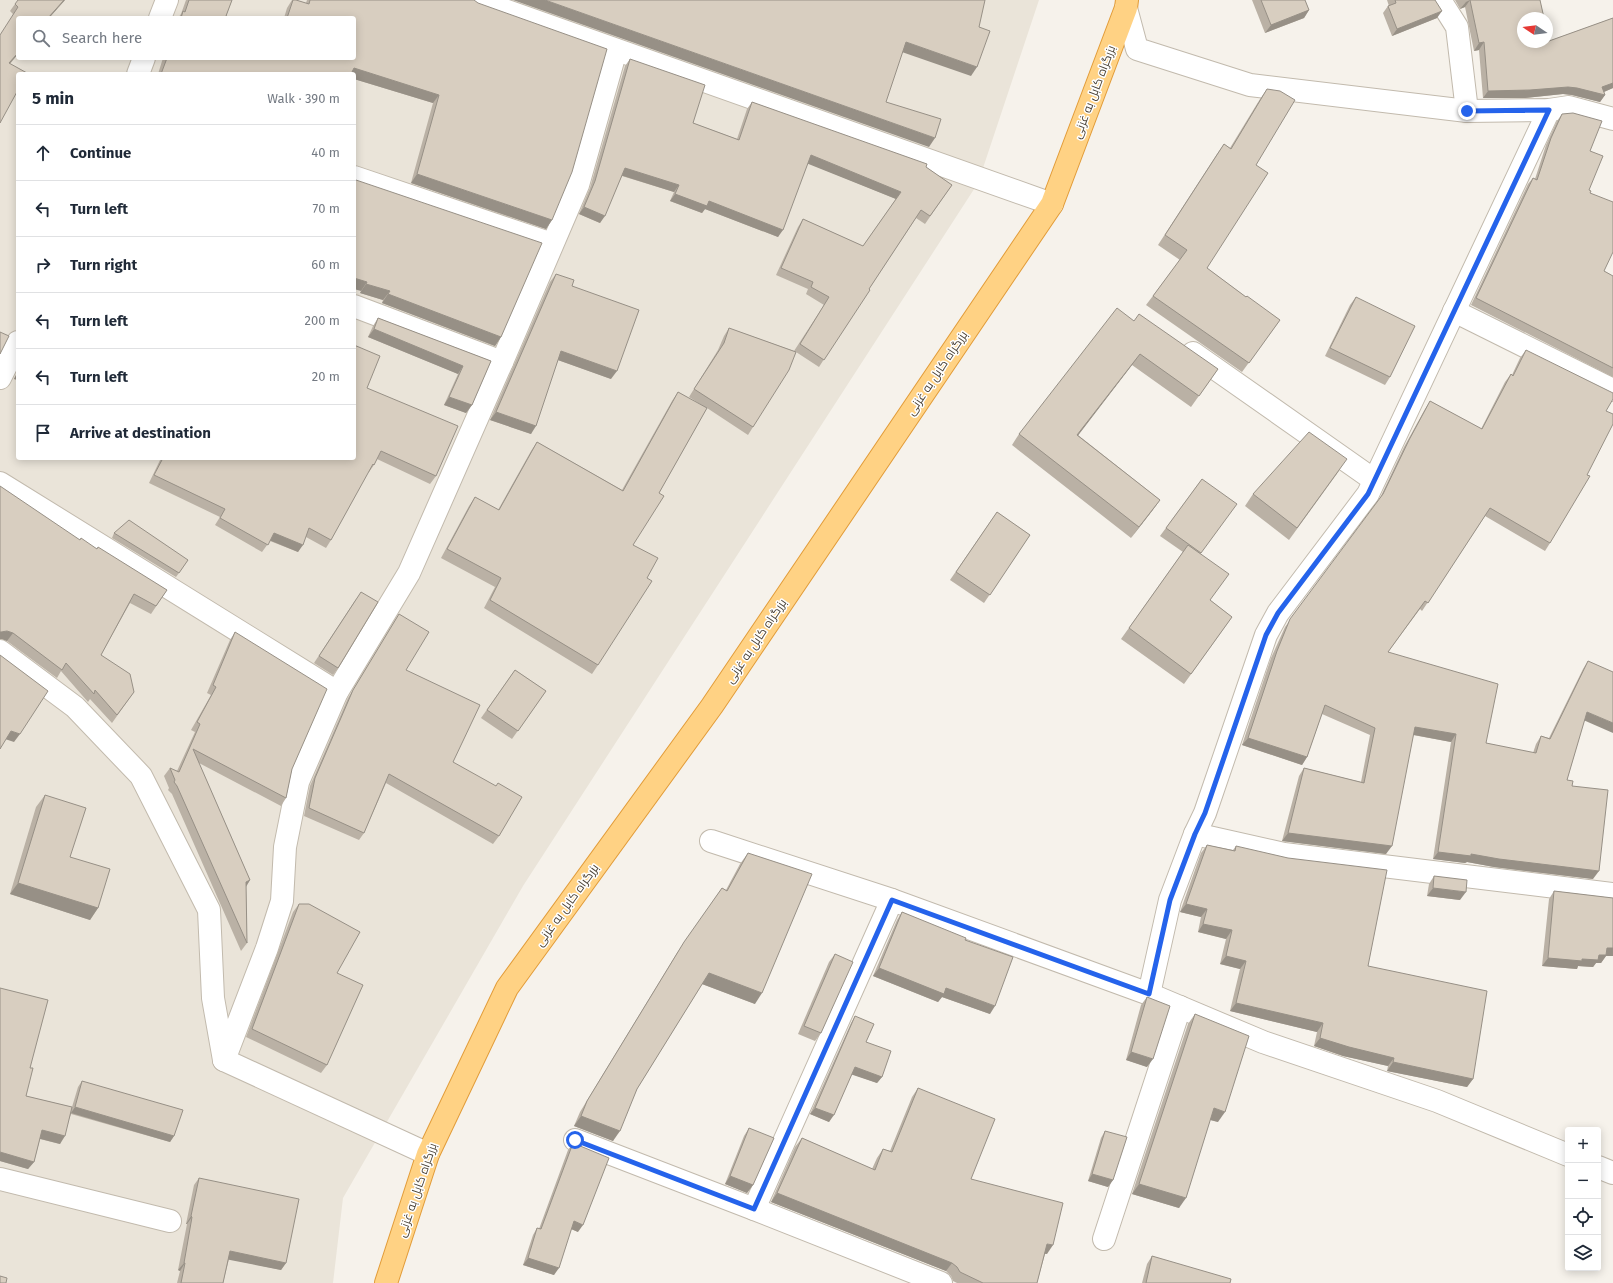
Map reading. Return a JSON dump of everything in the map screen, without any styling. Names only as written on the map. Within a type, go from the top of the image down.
[{"type":"highway","name":"بزرگراه کابل به غزنی","points":[[386,1283],[428,1154],[507,988],[712,706],[1052,204],[1127,4]]},
{"type":"street","points":[[161,16],[167,0]]},
{"type":"street","points":[[476,0],[1052,204]]},
{"type":"street","points":[[1440,0],[1456,27],[1467,111]]},
{"type":"street","points":[[1127,4],[1136,48],[1250,85],[1467,111],[1549,110],[1569,107],[1613,119]]},
{"type":"street","points":[[224,1060],[267,948],[282,901],[285,847],[298,782],[337,692],[409,573],[502,362],[578,185],[616,50]]},
{"type":"street","points":[[139,72],[143,60]]},
{"type":"street","points":[[1149,994],[1170,900],[1195,834],[1205,813],[1266,635],[1278,613],[1368,494],[1549,110]]},
{"type":"street","points":[[356,178],[552,244]]},
{"type":"street","points":[[356,307],[502,362]]},
{"type":"street","points":[[1454,311],[1613,390]]},
{"type":"street","points":[[1179,343],[1374,480]]},
{"type":"street","points":[[0,378],[16,346]]},
{"type":"street","points":[[0,483],[337,692]]},
{"type":"street","points":[[0,651],[75,706],[141,776],[209,910],[213,998],[224,1060]]},
{"type":"street","points":[[1195,834],[1284,854],[1613,894]]},
{"type":"street","points":[[711,841],[892,900],[1149,994],[1263,1042],[1438,1101],[1565,1154]]},
{"type":"street","points":[[754,1209],[892,900]]},
{"type":"street","points":[[1104,1239],[1180,1007]]},
{"type":"street","points":[[224,1060],[428,1154]]},
{"type":"street","points":[[575,1140],[940,1283]]},
{"type":"street","points":[[1601,1168],[1613,1173]]},
{"type":"street","points":[[0,1179],[170,1221]]},
{"type":"shaded area","points":[[0,0],[1039,0],[978,183],[523,886],[343,1198],[333,1283],[0,1283]]},
{"type":"building","points":[[18,0],[64,0],[50,16],[16,16],[16,55],[9,63],[25,72],[16,72],[16,94],[0,123],[0,35],[18,7],[15,4]]},
{"type":"building","points":[[189,0],[232,0],[226,16],[182,16],[183,11],[185,12]]},
{"type":"building","points":[[293,0],[309,4],[310,0],[474,0],[478,3],[607,49],[572,172],[552,220],[417,174],[439,95],[354,68],[352,72],[162,72],[166,60],[356,60],[356,16],[288,16]]},
{"type":"building","points":[[545,0],[985,0],[979,27],[990,31],[977,67],[906,42],[886,102],[941,119],[935,138]]},
{"type":"building","points":[[1261,0],[1305,0],[1309,10],[1271,25]]},
{"type":"building","points":[[1395,0],[1435,0],[1442,11],[1397,29],[1388,6],[1396,3]]},
{"type":"building","points":[[1470,0],[1540,0],[1543,12],[1517,12],[1517,48],[1553,48],[1553,40],[1613,18],[1613,83],[1602,87],[1605,95],[1568,87],[1488,91],[1484,42],[1479,43]]},
{"type":"building","points":[[630,59],[705,85],[693,123],[739,140],[752,102],[927,164],[926,167],[952,185],[930,216],[921,210],[824,360],[800,344],[829,297],[811,287],[813,282],[781,268],[803,219],[863,246],[901,192],[811,155],[783,230],[709,201],[707,206],[675,194],[679,185],[625,168],[605,216],[584,207],[595,181]]},
{"type":"building","points":[[1267,89],[1280,91],[1295,100],[1256,165],[1268,173],[1207,268],[1280,320],[1249,363],[1153,296],[1187,250],[1165,235],[1224,144],[1231,149]]},
{"type":"building","points":[[1573,113],[1602,121],[1590,151],[1603,156],[1589,190],[1591,191],[1590,193],[1613,202],[1613,252],[1604,271],[1613,276],[1613,368],[1476,298],[1533,178],[1537,180],[1551,138],[1562,114]]},
{"type":"building","points":[[356,180],[542,243],[501,337],[388,294],[390,291],[366,284],[367,282],[356,279]]},
{"type":"building","points":[[556,274],[574,280],[572,286],[639,310],[617,371],[561,351],[536,426],[496,412]]},
{"type":"building","points":[[1356,297],[1415,326],[1390,377],[1330,348]]},
{"type":"building","points":[[1117,308],[1134,321],[1139,314],[1218,369],[1199,396],[1140,354],[1077,435],[1160,500],[1139,527],[1019,434]]},
{"type":"building","points":[[378,318],[491,361],[472,405],[449,397],[463,366],[374,329]]},
{"type":"building","points":[[729,328],[796,352],[789,370],[753,427],[694,389],[724,343]]},
{"type":"building","points":[[0,332],[9,336],[0,354]]},
{"type":"building","points":[[356,346],[380,356],[367,388],[458,426],[436,476],[381,451],[331,540],[309,528],[303,545],[274,533],[268,545],[220,518],[225,509],[154,475],[162,460],[356,460]]},
{"type":"building","points":[[1526,350],[1613,393],[1613,399],[1606,411],[1613,414],[1613,424],[1587,475],[1590,476],[1550,543],[1490,508],[1428,603],[1425,601],[1388,652],[1498,684],[1486,743],[1536,753],[1541,736],[1550,739],[1588,661],[1613,672],[1613,723],[1587,712],[1567,780],[1573,781],[1572,786],[1608,790],[1599,871],[1499,859],[1471,854],[1471,856],[1438,852],[1456,734],[1415,727],[1392,846],[1288,833],[1304,768],[1364,783],[1375,728],[1325,705],[1307,757],[1248,738],[1277,651],[1290,619],[1383,494],[1430,401],[1482,429],[1511,374],[1513,376]]},
{"type":"building","points":[[678,392],[707,408],[659,493],[664,496],[633,545],[658,558],[647,578],[652,581],[598,665],[490,600],[501,578],[447,549],[475,497],[499,510],[537,442],[623,491]]},
{"type":"building","points":[[1309,432],[1347,459],[1297,528],[1253,494]]},
{"type":"building","points":[[1202,479],[1237,504],[1201,553],[1166,528]]},
{"type":"building","points":[[0,486],[80,540],[81,538],[97,549],[98,547],[167,590],[156,606],[134,594],[101,655],[130,674],[134,692],[117,715],[95,690],[94,694],[66,663],[62,670],[13,633],[7,631],[0,632]]},
{"type":"building","points":[[997,512],[1030,535],[990,595],[956,572]]},
{"type":"building","points":[[129,520],[188,560],[179,573],[114,533]]},
{"type":"building","points":[[1188,545],[1229,574],[1210,600],[1232,617],[1191,674],[1129,628]]},
{"type":"building","points":[[361,592],[378,602],[338,668],[319,656]]},
{"type":"building","points":[[399,614],[429,632],[406,670],[480,705],[453,762],[496,786],[498,783],[522,797],[499,836],[389,774],[364,833],[309,808],[315,778],[353,690]]},
{"type":"building","points":[[235,632],[327,689],[292,769],[286,798],[193,749],[250,880],[246,882],[247,943],[174,782],[175,780],[170,768],[179,772],[200,724],[197,722],[216,687],[213,685]]},
{"type":"building","points":[[0,655],[48,691],[20,734],[11,731],[0,749]]},
{"type":"building","points":[[515,670],[546,691],[518,731],[487,710]]},
{"type":"building","points":[[45,795],[86,808],[70,857],[110,869],[98,908],[18,883]]},
{"type":"building","points":[[1207,845],[1235,851],[1236,846],[1288,858],[1387,870],[1368,966],[1487,991],[1473,1079],[1393,1062],[1394,1058],[1320,1038],[1323,1023],[1236,1003],[1246,961],[1226,956],[1232,930],[1203,924],[1207,909],[1186,904]]},
{"type":"building","points":[[748,853],[812,874],[762,993],[709,973],[637,1089],[620,1131],[581,1116],[587,1101],[684,942],[722,888],[727,891]]},
{"type":"building","points":[[1434,876],[1467,880],[1466,892],[1433,888]]},
{"type":"building","points":[[1554,891],[1613,898],[1613,948],[1607,948],[1606,955],[1599,955],[1598,960],[1582,959],[1582,961],[1548,958]]},
{"type":"building","points":[[299,904],[309,904],[360,932],[337,973],[363,985],[327,1065],[252,1029]]},
{"type":"building","points":[[902,912],[966,938],[965,940],[1013,957],[995,1006],[946,988],[944,994],[879,968]]},
{"type":"building","points":[[835,954],[853,962],[821,1033],[804,1026]]},
{"type":"building","points":[[0,988],[48,1000],[30,1068],[33,1068],[26,1096],[72,1107],[65,1136],[42,1130],[34,1162],[0,1152]]},
{"type":"building","points":[[1147,997],[1170,1006],[1153,1059],[1131,1052]]},
{"type":"building","points":[[1195,1014],[1249,1036],[1225,1112],[1214,1108],[1186,1198],[1139,1184]]},
{"type":"building","points":[[855,1016],[874,1024],[866,1042],[891,1051],[882,1077],[855,1067],[834,1115],[815,1108]]},
{"type":"building","points":[[82,1081],[183,1110],[174,1136],[75,1107]]},
{"type":"building","points":[[918,1088],[995,1119],[971,1179],[1063,1203],[1053,1245],[1047,1244],[1037,1283],[983,1283],[960,1272],[952,1263],[777,1193],[802,1138],[875,1170],[883,1149],[892,1152]]},
{"type":"building","points":[[749,1128],[774,1138],[753,1185],[730,1176]]},
{"type":"building","points":[[1105,1131],[1127,1137],[1113,1180],[1092,1174]]},
{"type":"building","points":[[573,1143],[609,1158],[583,1225],[574,1221],[559,1268],[528,1258],[537,1228],[541,1229]]},
{"type":"building","points":[[199,1178],[299,1199],[286,1263],[230,1251],[223,1283],[181,1283],[191,1216]]},
{"type":"building","points":[[1152,1256],[1231,1279],[1230,1283],[1146,1283]]},
{"type":"building","points":[[0,1276],[7,1278],[6,1283],[0,1283]]},
{"type":"route","points":[[575,1140],[754,1209],[892,900],[1149,994],[1170,900],[1195,834],[1205,813],[1266,635],[1278,613],[1368,494],[1549,110],[1467,111]]}]
